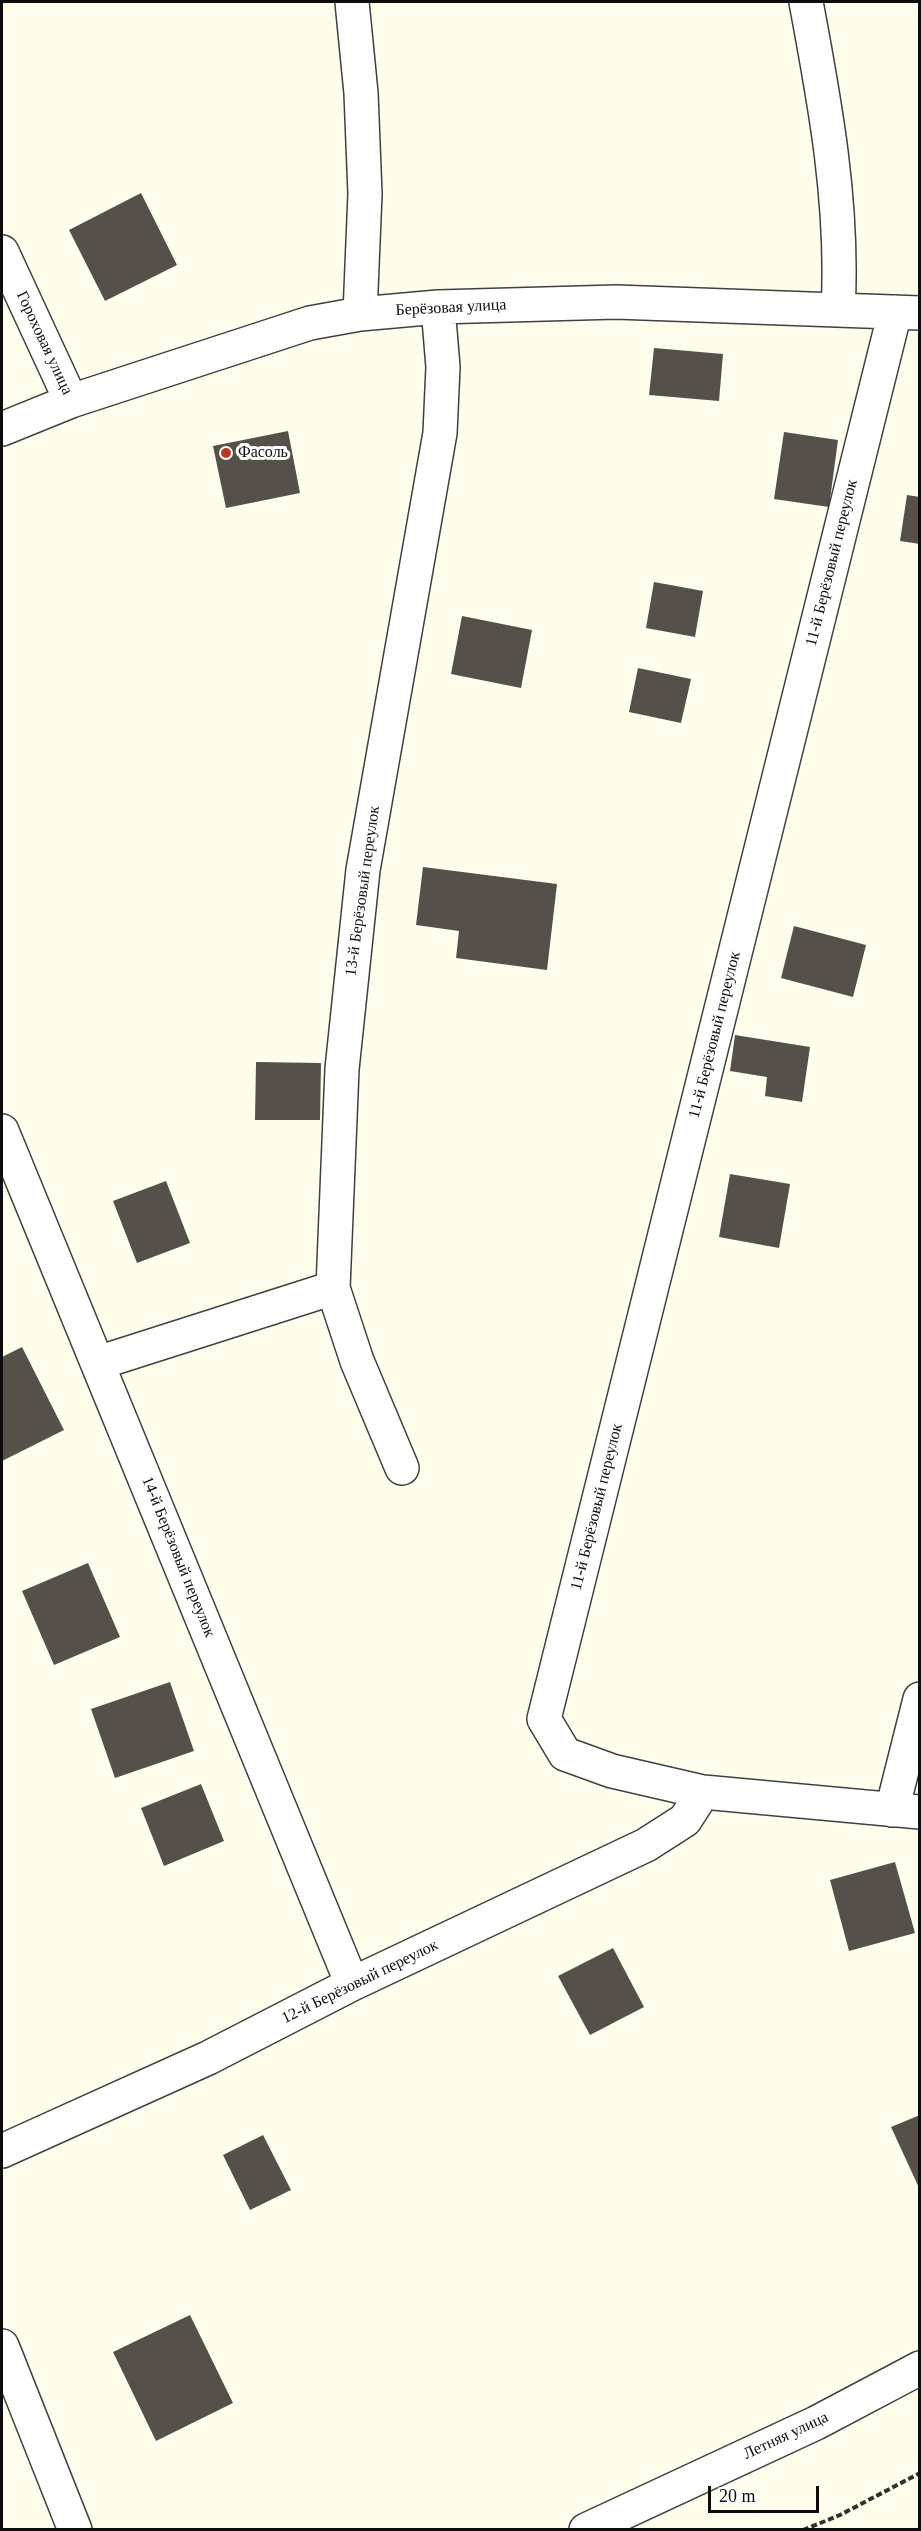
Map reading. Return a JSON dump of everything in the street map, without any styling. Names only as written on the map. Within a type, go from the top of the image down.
[{"type":"street","points":[[352,2],[361,93],[365,194],[360,314]]},
{"type":"street","points":[[806,2],[823,94],[838,207],[840,267],[837,310]]},
{"type":"street","name":"Гороховая улица","points":[[2,252],[71,401]]},
{"type":"street","name":"Берёзовая улица","points":[[2,429],[71,401],[310,323],[360,314],[438,307],[616,302],[907,312]]},
{"type":"street","name":"13-й Берёзовый переулок","points":[[402,1468],[361,1372],[333,1288],[342,1069],[363,870],[440,433],[443,367],[438,307]]},
{"type":"street","name":"11-й Берёзовый переулок","points":[[703,1792],[612,1771],[565,1754],[544,1719],[907,312]]},
{"type":"street","name":"14-й Берёзовый переулок","points":[[2,1131],[352,1984]]},
{"type":"street","points":[[98,1363],[333,1288]]},
{"type":"street","points":[[703,1792],[906,1811],[920,1699]]},
{"type":"street","name":"12-й Берёзовый переулок","points":[[2,2151],[208,2058],[352,1984],[646,1845],[685,1820],[703,1792]]},
{"type":"street","points":[[2,2346],[75,2529]]},
{"type":"street","name":"Летняя улица","points":[[586,2529],[816,2423],[920,2368]]},
{"type":"path","points":[[802,2529],[840,2515],[920,2473]]},
{"type":"building","points":[[141,193],[177,265],[105,301],[69,230]]},
{"type":"building","points":[[654,348],[723,354],[719,401],[649,395]]},
{"type":"building","points":[[288,431],[300,493],[226,508],[213,446]]},
{"type":"building","points":[[784,432],[838,440],[829,507],[774,499]]},
{"type":"building","points":[[907,495],[920,497],[920,544],[900,541]]},
{"type":"building","points":[[654,582],[703,591],[695,637],[646,628]]},
{"type":"building","points":[[462,616],[532,630],[521,688],[451,674]]},
{"type":"building","points":[[638,668],[691,679],[681,723],[629,712]]},
{"type":"building","points":[[423,867],[557,884],[547,970],[456,958],[459,931],[416,925]]},
{"type":"building","points":[[794,926],[866,945],[853,997],[781,978]]},
{"type":"building","points":[[735,1035],[810,1047],[802,1102],[765,1096],[767,1077],[730,1071]]},
{"type":"building","points":[[256,1062],[321,1063],[320,1120],[255,1120]]},
{"type":"building","points":[[730,1174],[790,1184],[779,1248],[719,1237]]},
{"type":"building","points":[[166,1181],[190,1243],[137,1263],[113,1201]]},
{"type":"building","points":[[22,1347],[64,1430],[2,1461],[2,1357]]},
{"type":"building","points":[[88,1563],[120,1637],[54,1665],[22,1591]]},
{"type":"building","points":[[170,1682],[194,1751],[115,1778],[91,1709]]},
{"type":"building","points":[[201,1784],[224,1841],[164,1866],[141,1808]]},
{"type":"building","points":[[895,1862],[915,1933],[849,1951],[830,1880]]},
{"type":"building","points":[[613,1948],[644,2007],[590,2035],[558,1976]]},
{"type":"building","points":[[920,2115],[920,2190],[891,2127]]},
{"type":"building","points":[[263,2135],[291,2190],[250,2210],[223,2155]]},
{"type":"building","points":[[190,2315],[233,2403],[156,2441],[113,2352]]},
{"type":"place","name":"Фасоль","points":[[226,453]]}]
